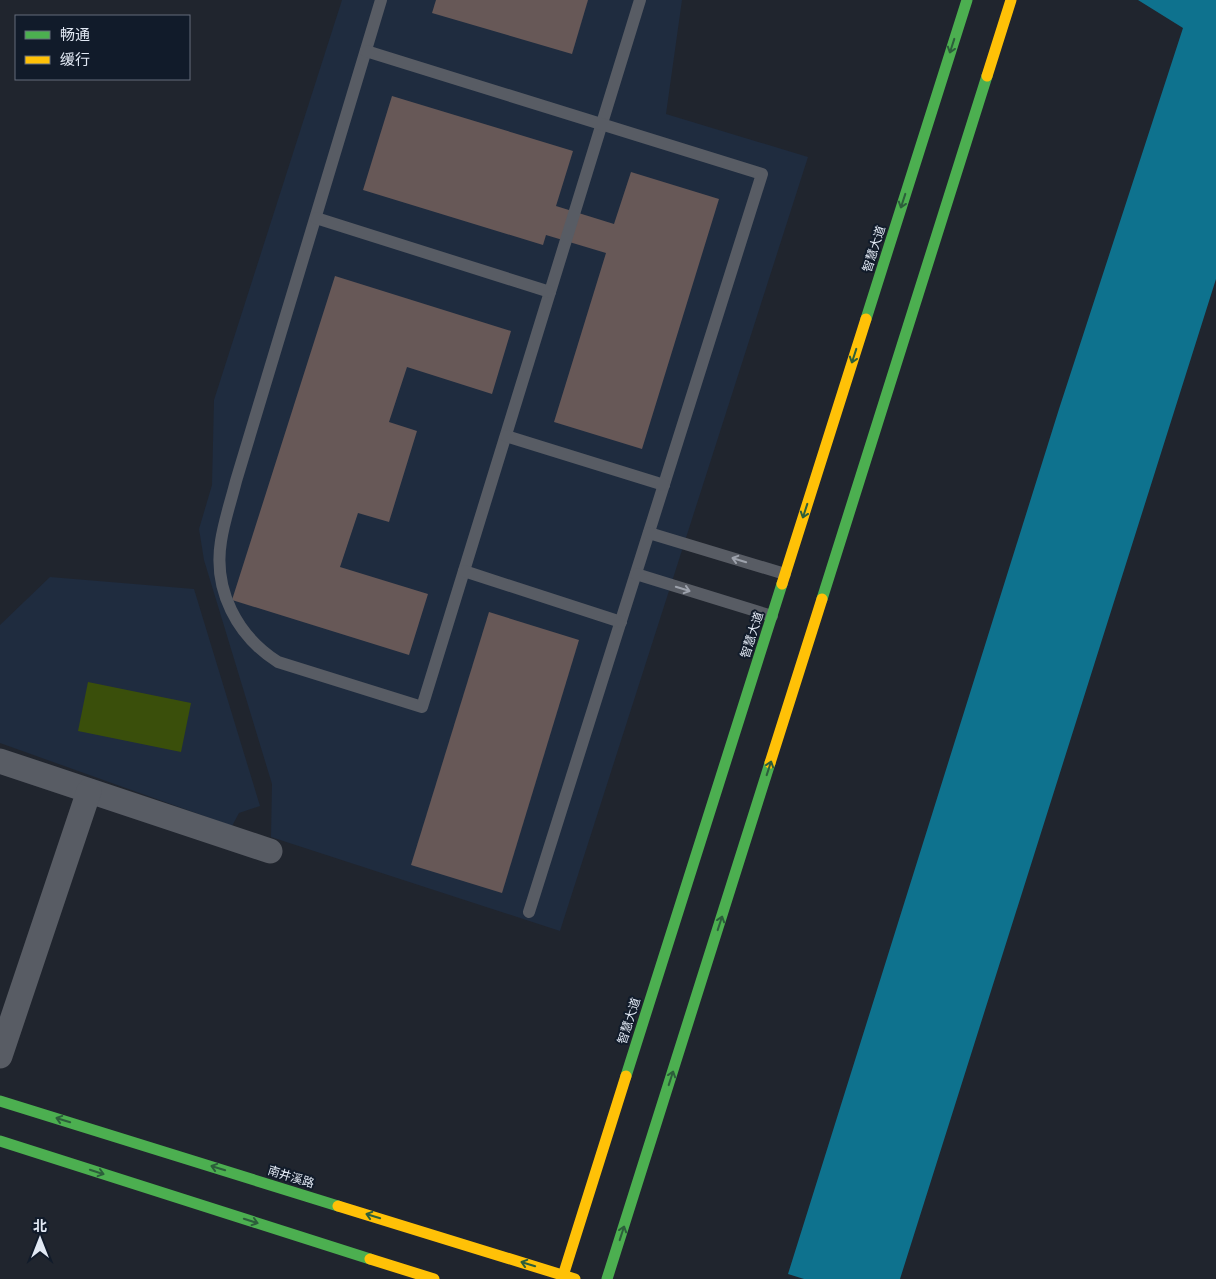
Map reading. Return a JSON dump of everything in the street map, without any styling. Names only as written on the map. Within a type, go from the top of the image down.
[{"type":"main road","name":"智慧大道","points":[[567,1278],[785,574],[967,0]]},
{"type":"main road","points":[[607,1279],[1011,0]]},
{"type":"main road","name":"南井溪路","points":[[0,1100],[567,1278]]},
{"type":"main road","points":[[0,1141],[434,1279]]},
{"type":"street","points":[[0,761],[270,851]]},
{"type":"street","points":[[0,1056],[89,791]]},
{"type":"lane","points":[[381,0],[239,472],[221,540],[219,562],[223,587],[231,614],[263,652],[278,662],[422,707],[640,0]]},
{"type":"lane","points":[[366,51],[762,174],[530,912]]},
{"type":"lane","points":[[316,218],[550,292]]},
{"type":"lane","points":[[506,436],[664,485]]},
{"type":"lane","points":[[649,533],[785,574]]},
{"type":"lane","points":[[464,571],[621,622]]},
{"type":"lane","points":[[636,574],[772,616]]},
{"type":"shaded area","points":[[342,0],[682,0],[666,114],[808,157],[560,931],[271,837],[272,784],[204,560],[199,529],[212,485],[214,400]]},
{"type":"shaded area","points":[[50,577],[194,589],[260,806],[239,813],[232,826],[0,743],[0,625]]},
{"type":"green space","points":[[88,682],[191,703],[181,752],[78,731]]},
{"type":"water","points":[[1138,0],[1216,0],[1216,279],[900,1279],[804,1279],[788,1274],[1059,409],[1183,28]]},
{"type":"building","points":[[436,0],[588,0],[572,54],[432,13]]},
{"type":"building","points":[[392,96],[573,151],[556,206],[614,224],[631,172],[719,199],[642,449],[554,422],[606,253],[546,235],[543,245],[363,190]]},
{"type":"building","points":[[335,276],[511,331],[492,394],[407,367],[389,422],[417,431],[389,522],[358,513],[340,567],[428,594],[409,655],[232,600]]},
{"type":"building","points":[[489,612],[579,640],[502,893],[411,865]]},
{"type":"traffic: fast","points":[[866,319],[967,0]]},
{"type":"traffic: fast","points":[[822,599],[987,76]]},
{"type":"traffic: fast","points":[[626,1076],[782,584]]},
{"type":"traffic: fast","points":[[607,1279],[770,763]]},
{"type":"traffic: fast","points":[[0,1101],[338,1206]]},
{"type":"traffic: fast","points":[[0,1141],[370,1259]]},
{"type":"traffic: slow","points":[[987,76],[1011,0]]},
{"type":"traffic: slow","points":[[782,584],[866,319]]},
{"type":"traffic: slow","points":[[770,763],[822,599]]},
{"type":"traffic: slow","points":[[562,1279],[626,1076]]},
{"type":"traffic: slow","points":[[338,1206],[575,1279]]},
{"type":"traffic: slow","points":[[370,1259],[434,1279]]}]
